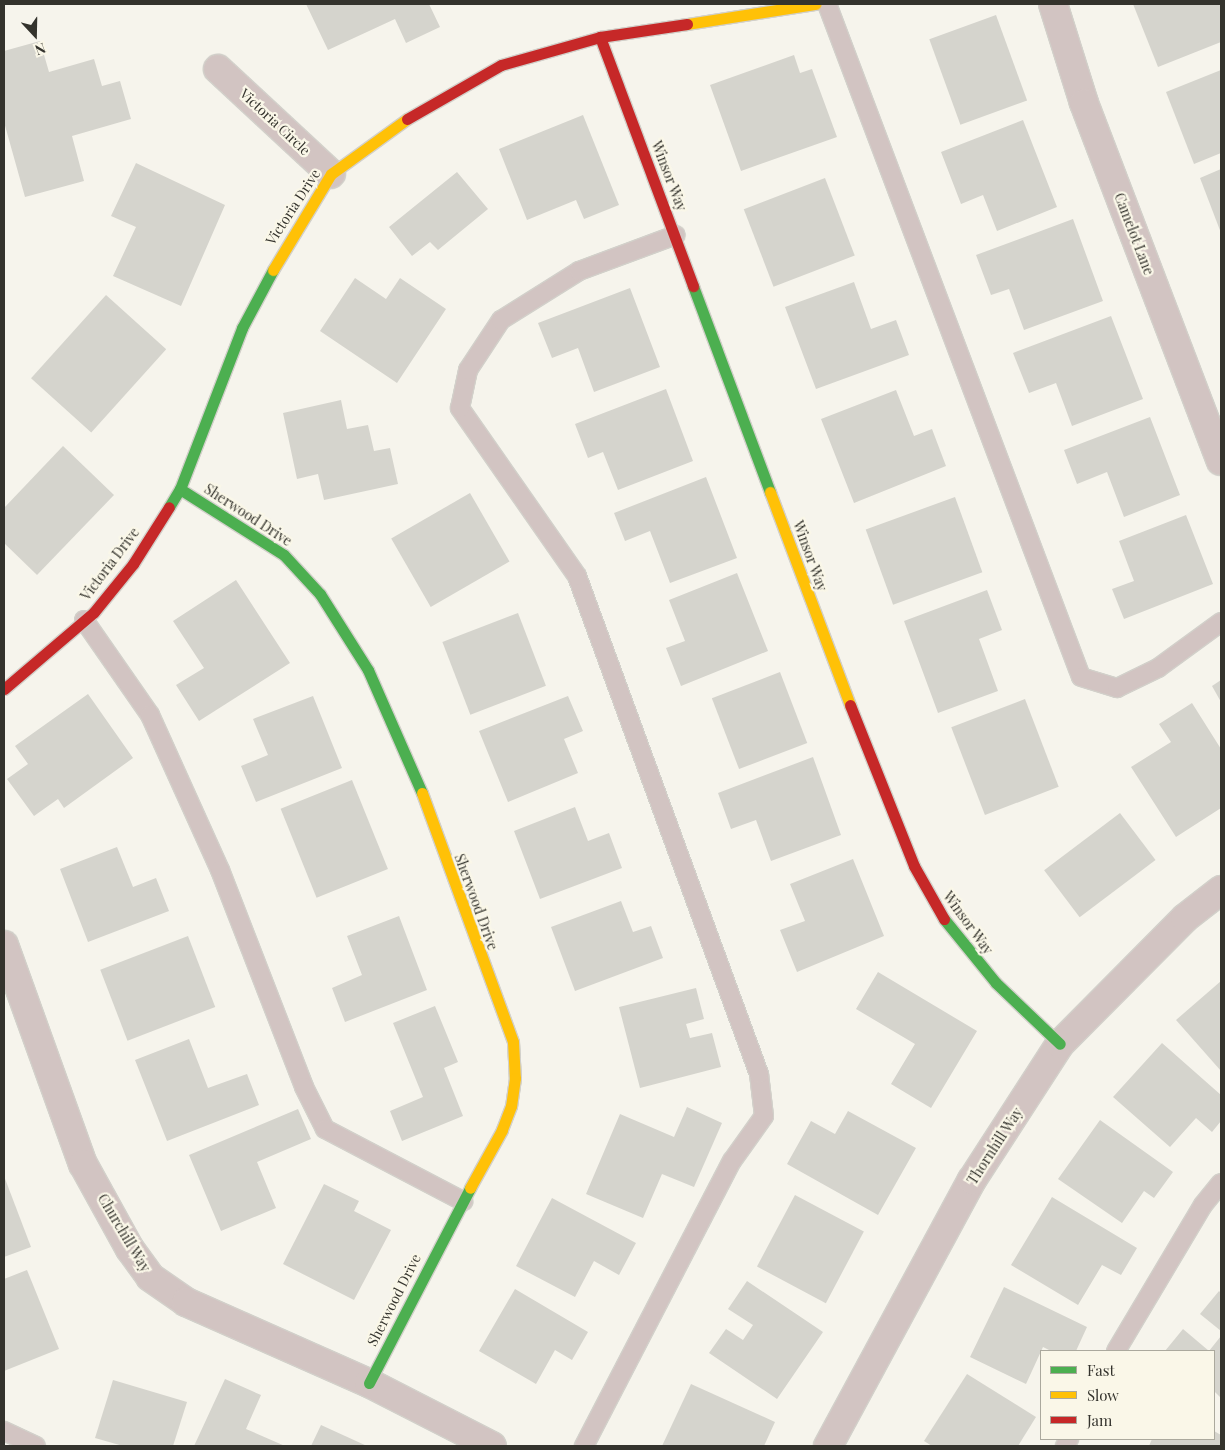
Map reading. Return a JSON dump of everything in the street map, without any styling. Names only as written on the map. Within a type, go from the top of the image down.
[{"type":"street","name":"Victoria Drive","points":[[4,689],[84,620],[133,564],[180,489],[242,328],[290,237],[331,174],[381,136],[437,100],[501,65],[600,37],[815,4]]},
{"type":"street","name":"Camelot Lane","points":[[1053,4],[1084,103],[1221,461]]},
{"type":"street","name":"Winsor Way","points":[[600,37],[676,235],[848,700],[914,866],[937,909],[965,948],[996,984],[1060,1044]]},
{"type":"street","name":"Victoria Circle","points":[[218,69],[331,174]]},
{"type":"street","name":"Sherwood Drive","points":[[180,489],[284,555],[320,594],[345,629],[368,670],[414,772],[513,1042],[515,1078],[511,1106],[502,1130],[369,1383]]},
{"type":"street","name":"Thornhill Way","points":[[828,1446],[972,1180],[1060,1044],[1185,918],[1221,890]]},
{"type":"street","name":"Churchill Way","points":[[4,945],[9,979],[83,1164],[130,1249],[150,1277],[186,1302],[369,1383],[492,1446]]},
{"type":"lane","points":[[827,4],[1081,677],[1117,688],[1158,668],[1221,622]]},
{"type":"lane","points":[[584,1446],[732,1161],[764,1116],[759,1074],[576,576],[460,408],[468,370],[501,320],[580,271],[676,235]]},
{"type":"lane","points":[[84,620],[150,715],[220,870],[304,1087],[325,1129],[463,1201]]},
{"type":"lane","points":[[1117,1350],[1197,1213],[1221,1183]]},
{"type":"lane","points":[[4,1432],[36,1446]]},
{"type":"building","points":[[306,4],[429,4],[440,27],[406,43],[395,19],[328,50]]},
{"type":"building","points":[[1133,4],[1221,4],[1221,42],[1158,67]]},
{"type":"building","points":[[996,15],[1027,101],[960,125],[929,39]]},
{"type":"building","points":[[40,41],[49,72],[94,59],[102,86],[120,81],[131,119],[72,136],[84,181],[25,197],[4,122],[4,51]]},
{"type":"building","points":[[794,55],[800,73],[812,69],[837,137],[741,171],[710,85]]},
{"type":"building","points":[[1221,70],[1221,153],[1194,164],[1166,92]]},
{"type":"building","points":[[583,115],[619,205],[584,219],[576,200],[527,220],[499,149]]},
{"type":"building","points":[[1023,120],[1057,207],[997,231],[983,195],[961,204],[941,152]]},
{"type":"building","points":[[136,163],[225,205],[181,306],[113,276],[136,227],[111,216]]},
{"type":"building","points":[[1221,169],[1221,233],[1200,178]]},
{"type":"building","points":[[457,172],[488,209],[438,250],[430,242],[412,256],[389,227]]},
{"type":"building","points":[[825,178],[855,255],[774,287],[744,209]]},
{"type":"building","points":[[1073,219],[1103,301],[1024,330],[1009,289],[991,295],[976,255]]},
{"type":"building","points":[[355,278],[386,299],[400,278],[446,309],[397,383],[320,331]]},
{"type":"building","points":[[854,282],[871,329],[896,320],[909,355],[816,389],[785,307]]},
{"type":"building","points":[[630,288],[660,367],[594,392],[578,348],[552,358],[538,323]]},
{"type":"building","points":[[106,295],[166,349],[91,432],[31,378]]},
{"type":"building","points":[[1111,316],[1143,399],[1072,426],[1056,383],[1029,393],[1013,353]]},
{"type":"building","points":[[666,389],[693,461],[618,490],[603,452],[588,458],[575,424]]},
{"type":"building","points":[[896,390],[914,436],[932,429],[946,466],[854,503],[821,419]]},
{"type":"building","points":[[341,400],[347,429],[368,425],[374,451],[390,448],[398,484],[324,500],[318,474],[297,479],[283,413]]},
{"type":"building","points":[[1150,417],[1180,495],[1124,517],[1107,472],[1077,484],[1064,450]]},
{"type":"building","points":[[63,446],[114,495],[37,575],[4,543],[4,508]]},
{"type":"building","points":[[706,477],[737,558],[670,583],[650,531],[625,541],[614,513]]},
{"type":"building","points":[[470,493],[509,561],[431,607],[391,538]]},
{"type":"building","points":[[955,497],[982,572],[893,605],[866,529]]},
{"type":"building","points":[[1186,515],[1213,584],[1124,619],[1112,589],[1134,581],[1119,541]]},
{"type":"building","points":[[737,573],[768,651],[681,686],[666,648],[685,641],[669,600]]},
{"type":"building","points":[[236,580],[290,663],[199,721],[176,685],[204,668],[173,621]]},
{"type":"building","points":[[987,590],[1002,630],[979,639],[998,691],[938,713],[904,621]]},
{"type":"building","points":[[518,613],[546,686],[470,715],[442,642]]},
{"type":"building","points":[[780,672],[807,743],[739,769],[712,698]]},
{"type":"building","points":[[1221,680],[1221,702],[1212,686]]},
{"type":"building","points":[[88,694],[133,758],[64,808],[58,799],[34,816],[7,779],[28,764],[15,746]]},
{"type":"building","points":[[313,696],[342,768],[256,802],[241,766],[268,755],[253,719]]},
{"type":"building","points":[[568,696],[583,731],[564,739],[578,773],[508,802],[479,731]]},
{"type":"building","points":[[1025,699],[1059,787],[985,815],[951,727]]},
{"type":"building","points":[[1192,703],[1221,749],[1221,808],[1176,837],[1131,767],[1171,742],[1159,724]]},
{"type":"building","points":[[813,757],[841,835],[771,861],[756,820],[731,829],[718,793]]},
{"type":"building","points":[[352,780],[388,869],[317,898],[281,809]]},
{"type":"building","points":[[575,807],[588,841],[609,833],[622,868],[540,899],[514,831]]},
{"type":"building","points":[[1120,813],[1156,860],[1080,917],[1044,870]]},
{"type":"building","points":[[117,847],[133,887],[156,878],[169,911],[88,942],[60,869]]},
{"type":"building","points":[[853,859],[884,936],[797,972],[780,930],[805,921],[790,884]]},
{"type":"building","points":[[621,901],[633,932],[651,926],[663,958],[575,991],[551,927]]},
{"type":"building","points":[[399,916],[427,990],[345,1022],[332,988],[362,975],[347,936]]},
{"type":"building","points":[[188,936],[215,1007],[127,1041],[100,970]]},
{"type":"building","points":[[878,972],[977,1031],[931,1108],[891,1084],[915,1044],[856,1009]]},
{"type":"building","points":[[1221,981],[1221,1071],[1176,1020]]},
{"type":"building","points":[[696,988],[704,1019],[686,1024],[690,1038],[712,1033],[721,1067],[640,1088],[619,1007]]},
{"type":"building","points":[[435,1006],[458,1062],[444,1068],[463,1116],[402,1141],[390,1111],[423,1097],[393,1023]]},
{"type":"building","points":[[189,1039],[208,1088],[247,1074],[259,1105],[167,1141],[135,1060]]},
{"type":"building","points":[[1162,1043],[1221,1095],[1221,1121],[1212,1132],[1196,1118],[1170,1147],[1113,1097]]},
{"type":"building","points":[[687,1107],[722,1123],[694,1187],[662,1174],[643,1218],[586,1194],[620,1114],[674,1137]]},
{"type":"building","points":[[298,1109],[311,1139],[257,1162],[276,1208],[221,1231],[189,1155]]},
{"type":"building","points":[[848,1111],[916,1148],[878,1215],[787,1164],[811,1121],[835,1134]]},
{"type":"building","points":[[1100,1120],[1173,1172],[1154,1198],[1144,1191],[1122,1223],[1058,1179]]},
{"type":"building","points":[[4,1176],[31,1247],[4,1257]]},
{"type":"building","points":[[324,1184],[359,1201],[354,1211],[391,1230],[354,1300],[283,1264]]},
{"type":"building","points":[[795,1195],[864,1232],[826,1303],[757,1267]]},
{"type":"building","points":[[1052,1197],[1137,1248],[1121,1275],[1102,1265],[1078,1305],[1011,1265]]},
{"type":"building","points":[[552,1198],[636,1243],[619,1275],[594,1261],[575,1297],[516,1266]]},
{"type":"building","points":[[27,1270],[59,1349],[4,1371],[4,1279]]},
{"type":"building","points":[[747,1281],[823,1332],[777,1399],[709,1353],[726,1329],[743,1340],[753,1325],[728,1309]]},
{"type":"building","points":[[1004,1287],[1087,1327],[1076,1350],[1049,1350],[1043,1347],[1026,1384],[970,1357]]},
{"type":"building","points":[[515,1289],[588,1332],[572,1360],[555,1350],[536,1384],[479,1351]]},
{"type":"building","points":[[1219,1291],[1221,1293],[1221,1331],[1200,1314]]},
{"type":"building","points":[[1183,1329],[1208,1350],[1166,1350]]},
{"type":"building","points":[[1221,1336],[1221,1398],[1215,1392],[1215,1350],[1210,1350]]},
{"type":"building","points":[[967,1374],[1036,1417],[1018,1446],[932,1446],[924,1441]]},
{"type":"building","points":[[225,1379],[261,1395],[246,1429],[285,1446],[194,1446]]},
{"type":"building","points":[[113,1380],[187,1402],[173,1446],[123,1446],[95,1438]]},
{"type":"building","points":[[691,1384],[775,1422],[764,1446],[662,1446]]},
{"type":"building","points":[[321,1425],[367,1446],[311,1446]]},
{"type":"building","points":[[1215,1432],[1221,1435],[1221,1446],[1149,1446],[1152,1440],[1215,1440]]},
{"type":"traffic: fast","points":[[169,507],[180,489],[242,328],[273,270]]},
{"type":"traffic: fast","points":[[693,286],[770,492]]},
{"type":"traffic: fast","points":[[180,489],[284,555],[320,594],[368,670],[422,793]]},
{"type":"traffic: fast","points":[[944,919],[996,983],[1060,1044]]},
{"type":"traffic: fast","points":[[369,1383],[470,1188]]},
{"type":"traffic: slow","points":[[687,24],[815,4]]},
{"type":"traffic: slow","points":[[273,270],[331,174],[407,119]]},
{"type":"traffic: slow","points":[[770,492],[850,705]]},
{"type":"traffic: slow","points":[[422,793],[513,1042],[515,1078],[511,1106],[502,1130],[470,1188]]},
{"type":"traffic: jam","points":[[407,119],[501,65],[600,37],[687,24]]},
{"type":"traffic: jam","points":[[600,37],[693,286]]},
{"type":"traffic: jam","points":[[4,689],[94,612],[133,564],[169,507]]},
{"type":"traffic: jam","points":[[850,705],[914,866],[944,919]]}]
